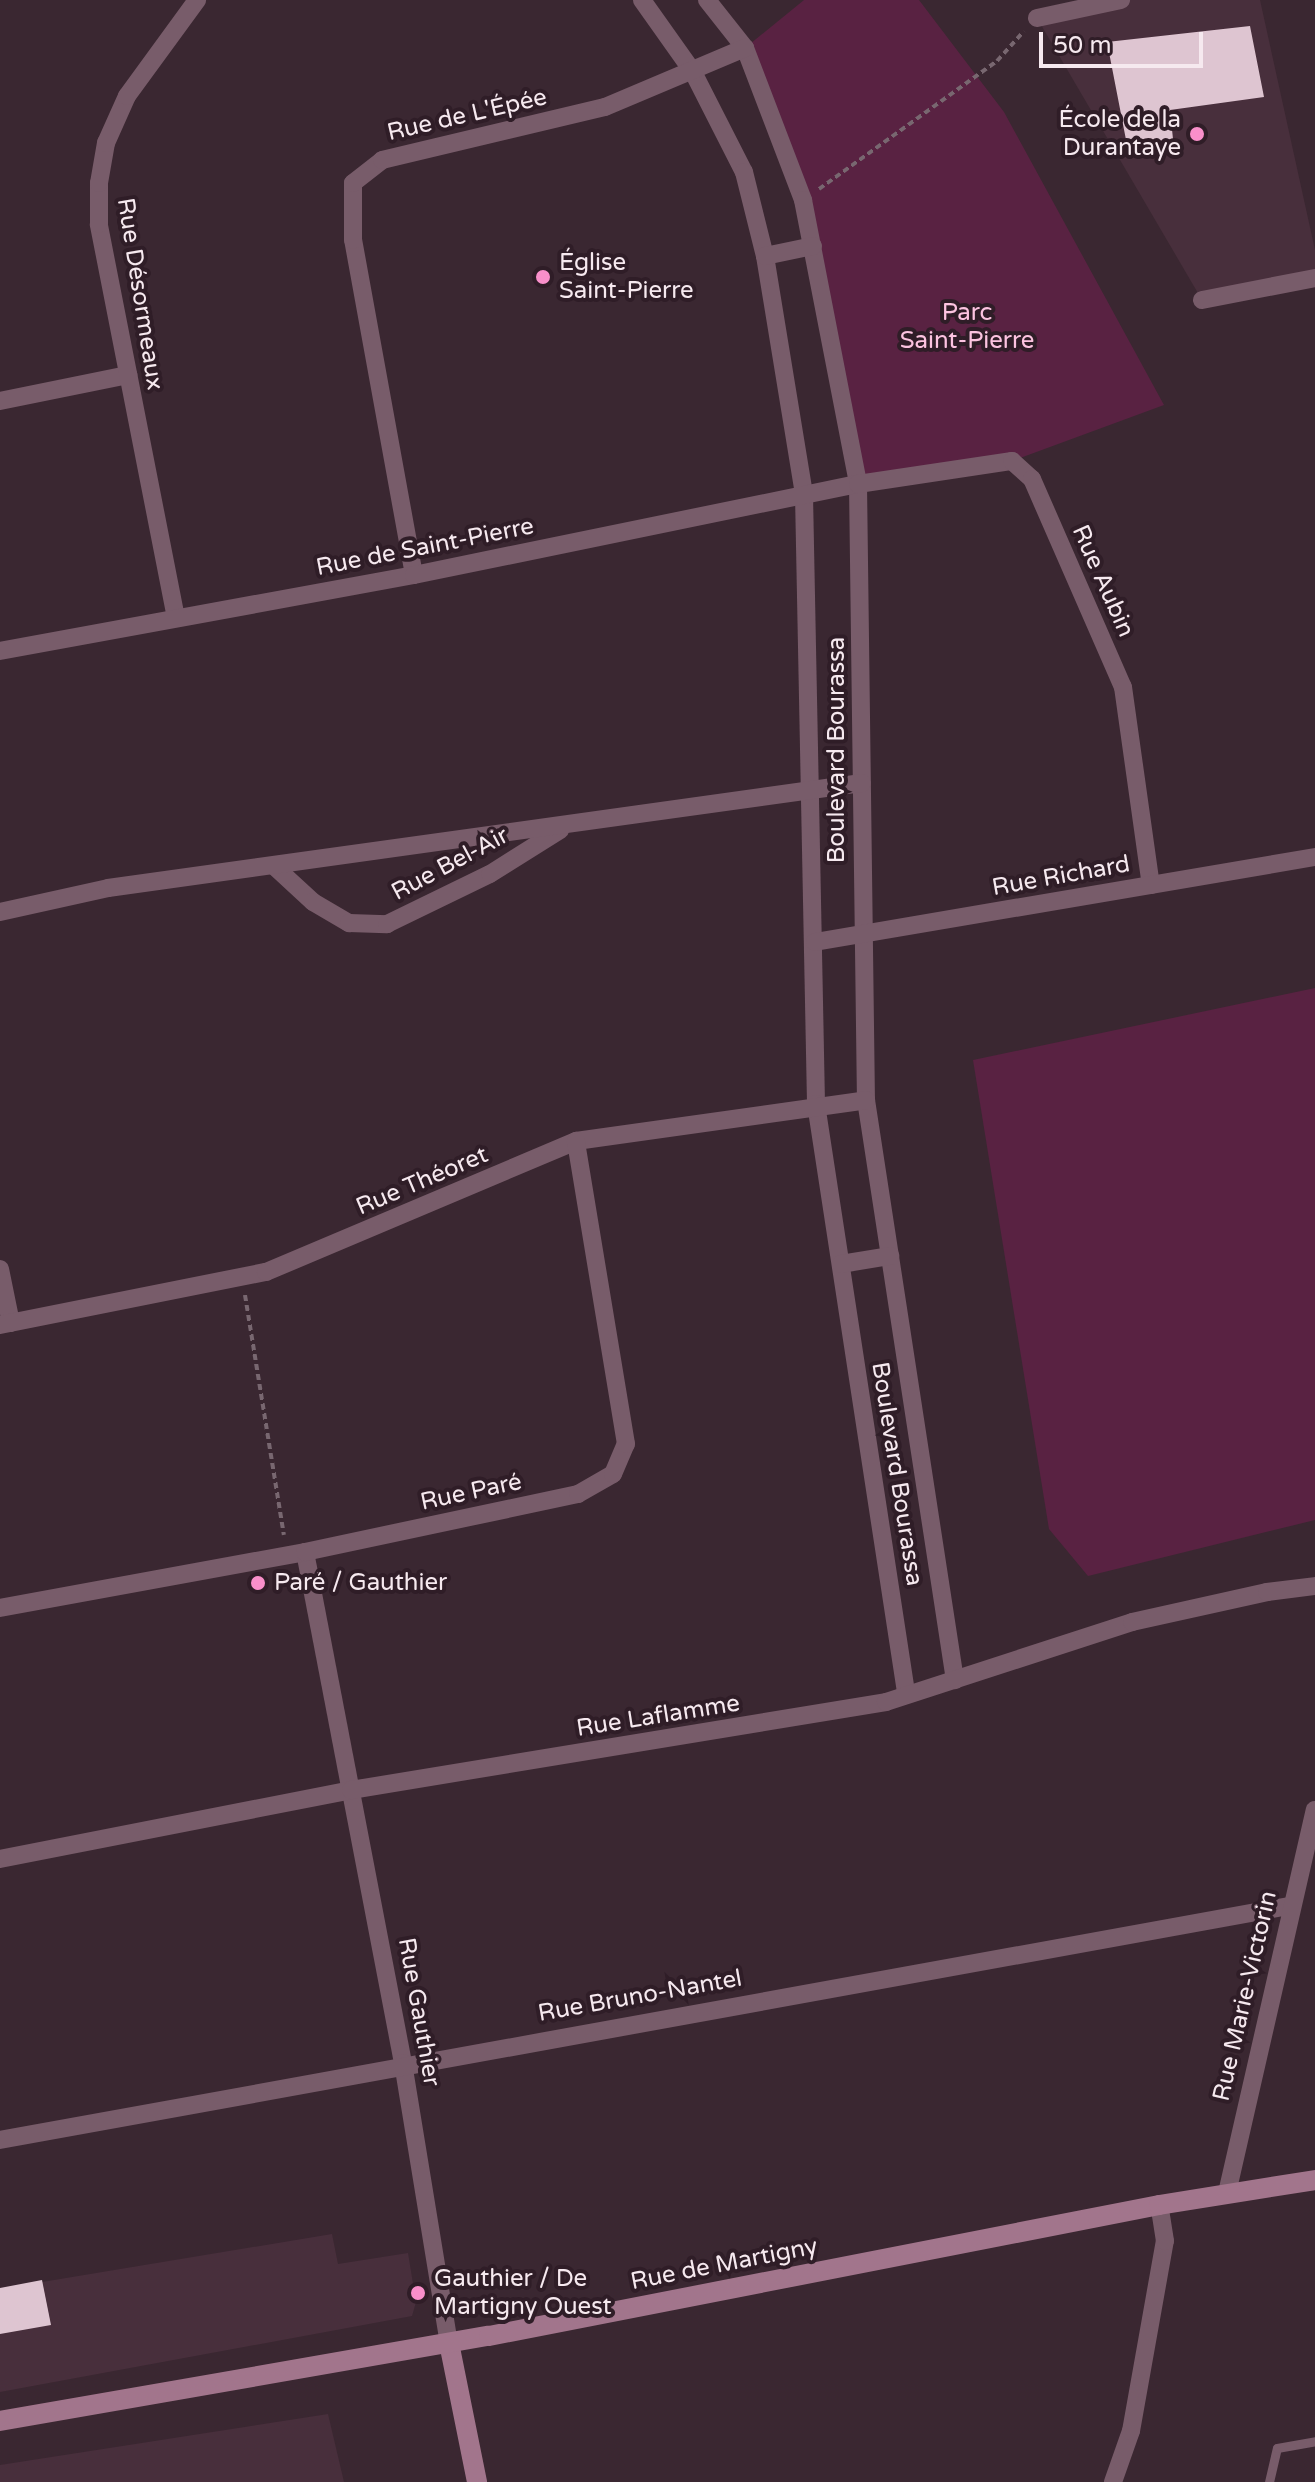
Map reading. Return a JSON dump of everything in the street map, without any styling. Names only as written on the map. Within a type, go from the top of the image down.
[{"type":"main road","name":"Rue de Martigny","points":[[0,2421],[449,2343],[1159,2205],[1315,2180]]},
{"type":"main road","name":"Rue Gauthier","points":[[449,2343],[477,2482]]},
{"type":"street","name":"Rue Désormeaux","points":[[176,618],[99,224],[101,169],[106,143],[127,96],[197,0]]},
{"type":"street","name":"Boulevard Bourassa","points":[[642,0],[693,72],[744,172],[765,256],[804,495],[813,790],[817,1107],[906,1692]]},
{"type":"street","name":"Boulevard Bourassa","points":[[707,0],[745,48],[803,200],[858,484],[861,934],[866,1100],[955,1680]]},
{"type":"street","points":[[1037,18],[1121,0]]},
{"type":"street","name":"Rue de L'Épée","points":[[414,575],[353,240],[353,183],[382,160],[605,107],[745,48]]},
{"type":"street","points":[[765,256],[813,246]]},
{"type":"street","points":[[1202,300],[1315,278]]},
{"type":"street","points":[[0,401],[128,375]]},
{"type":"street","name":"Rue Aubin","points":[[858,484],[983,462],[1012,461],[1032,479],[1123,687],[1151,885]]},
{"type":"street","name":"Rue de Saint-Pierre","points":[[0,651],[414,575],[858,484]]},
{"type":"street","name":"Rue Bel-Air","points":[[0,912],[108,888],[862,783]]},
{"type":"street","name":"Rue Bel-Air","points":[[274,866],[313,902],[349,923],[387,924],[490,874],[566,826]]},
{"type":"street","name":"Rue Richard","points":[[815,942],[1315,857]]},
{"type":"street","name":"Rue Théoret","points":[[6,1324],[266,1272],[576,1141],[866,1100]]},
{"type":"street","name":"Rue Paré","points":[[0,1608],[296,1553],[578,1494],[613,1474],[626,1444],[576,1141]]},
{"type":"street","points":[[841,1264],[890,1256]]},
{"type":"street","points":[[0,1269],[6,1324]]},
{"type":"street","name":"Rue Gauthier","points":[[296,1553],[351,1790],[403,2063],[449,2343]]},
{"type":"street","name":"Rue Laflamme","points":[[0,1859],[351,1790],[886,1702],[906,1692],[955,1680],[1132,1622],[1315,1586]]},
{"type":"street","name":"Rue Marie-Victorin","points":[[1227,2193],[1289,1906],[1315,1810]]},
{"type":"street","name":"Rue Bruno-Nantel","points":[[0,2140],[403,2063],[1289,1906]]},
{"type":"street","points":[[1113,2482],[1131,2431],[1165,2241],[1159,2205]]},
{"type":"lane","points":[[1269,2482],[1277,2448],[1315,2441]]},
{"type":"path","points":[[803,200],[997,61],[1037,18]]},
{"type":"path","points":[[242,1277],[296,1553]]},
{"type":"shaded area","name":"École de la Durantaye","points":[[1121,0],[1260,0],[1315,250],[1315,278],[1202,300],[1037,18]]},
{"type":"shaded area","points":[[332,2234],[338,2264],[408,2253],[416,2302],[412,2316],[0,2392],[0,2289]]},
{"type":"shaded area","points":[[328,2414],[344,2482],[0,2482],[0,2465]]},
{"type":"green space","name":"Parc Saint-Pierre","points":[[804,0],[919,0],[1004,112],[1164,405],[1012,461],[858,484],[813,246],[745,48]]},
{"type":"green space","points":[[1315,988],[1315,1520],[1088,1576],[1049,1529],[973,1060]]},
{"type":"building","points":[[1250,26],[1264,97],[1170,110],[1173,139],[1127,145],[1107,42]]},
{"type":"building","points":[[42,2280],[51,2325],[0,2334],[0,2288]]},
{"type":"place","name":"École de la Durantaye","points":[[1197,134]]},
{"type":"place","name":"Église Saint-Pierre","points":[[543,277]]},
{"type":"place","name":"Paré / Gauthier","points":[[258,1583]]},
{"type":"place","name":"Gauthier / De Martigny Ouest","points":[[418,2293]]}]
